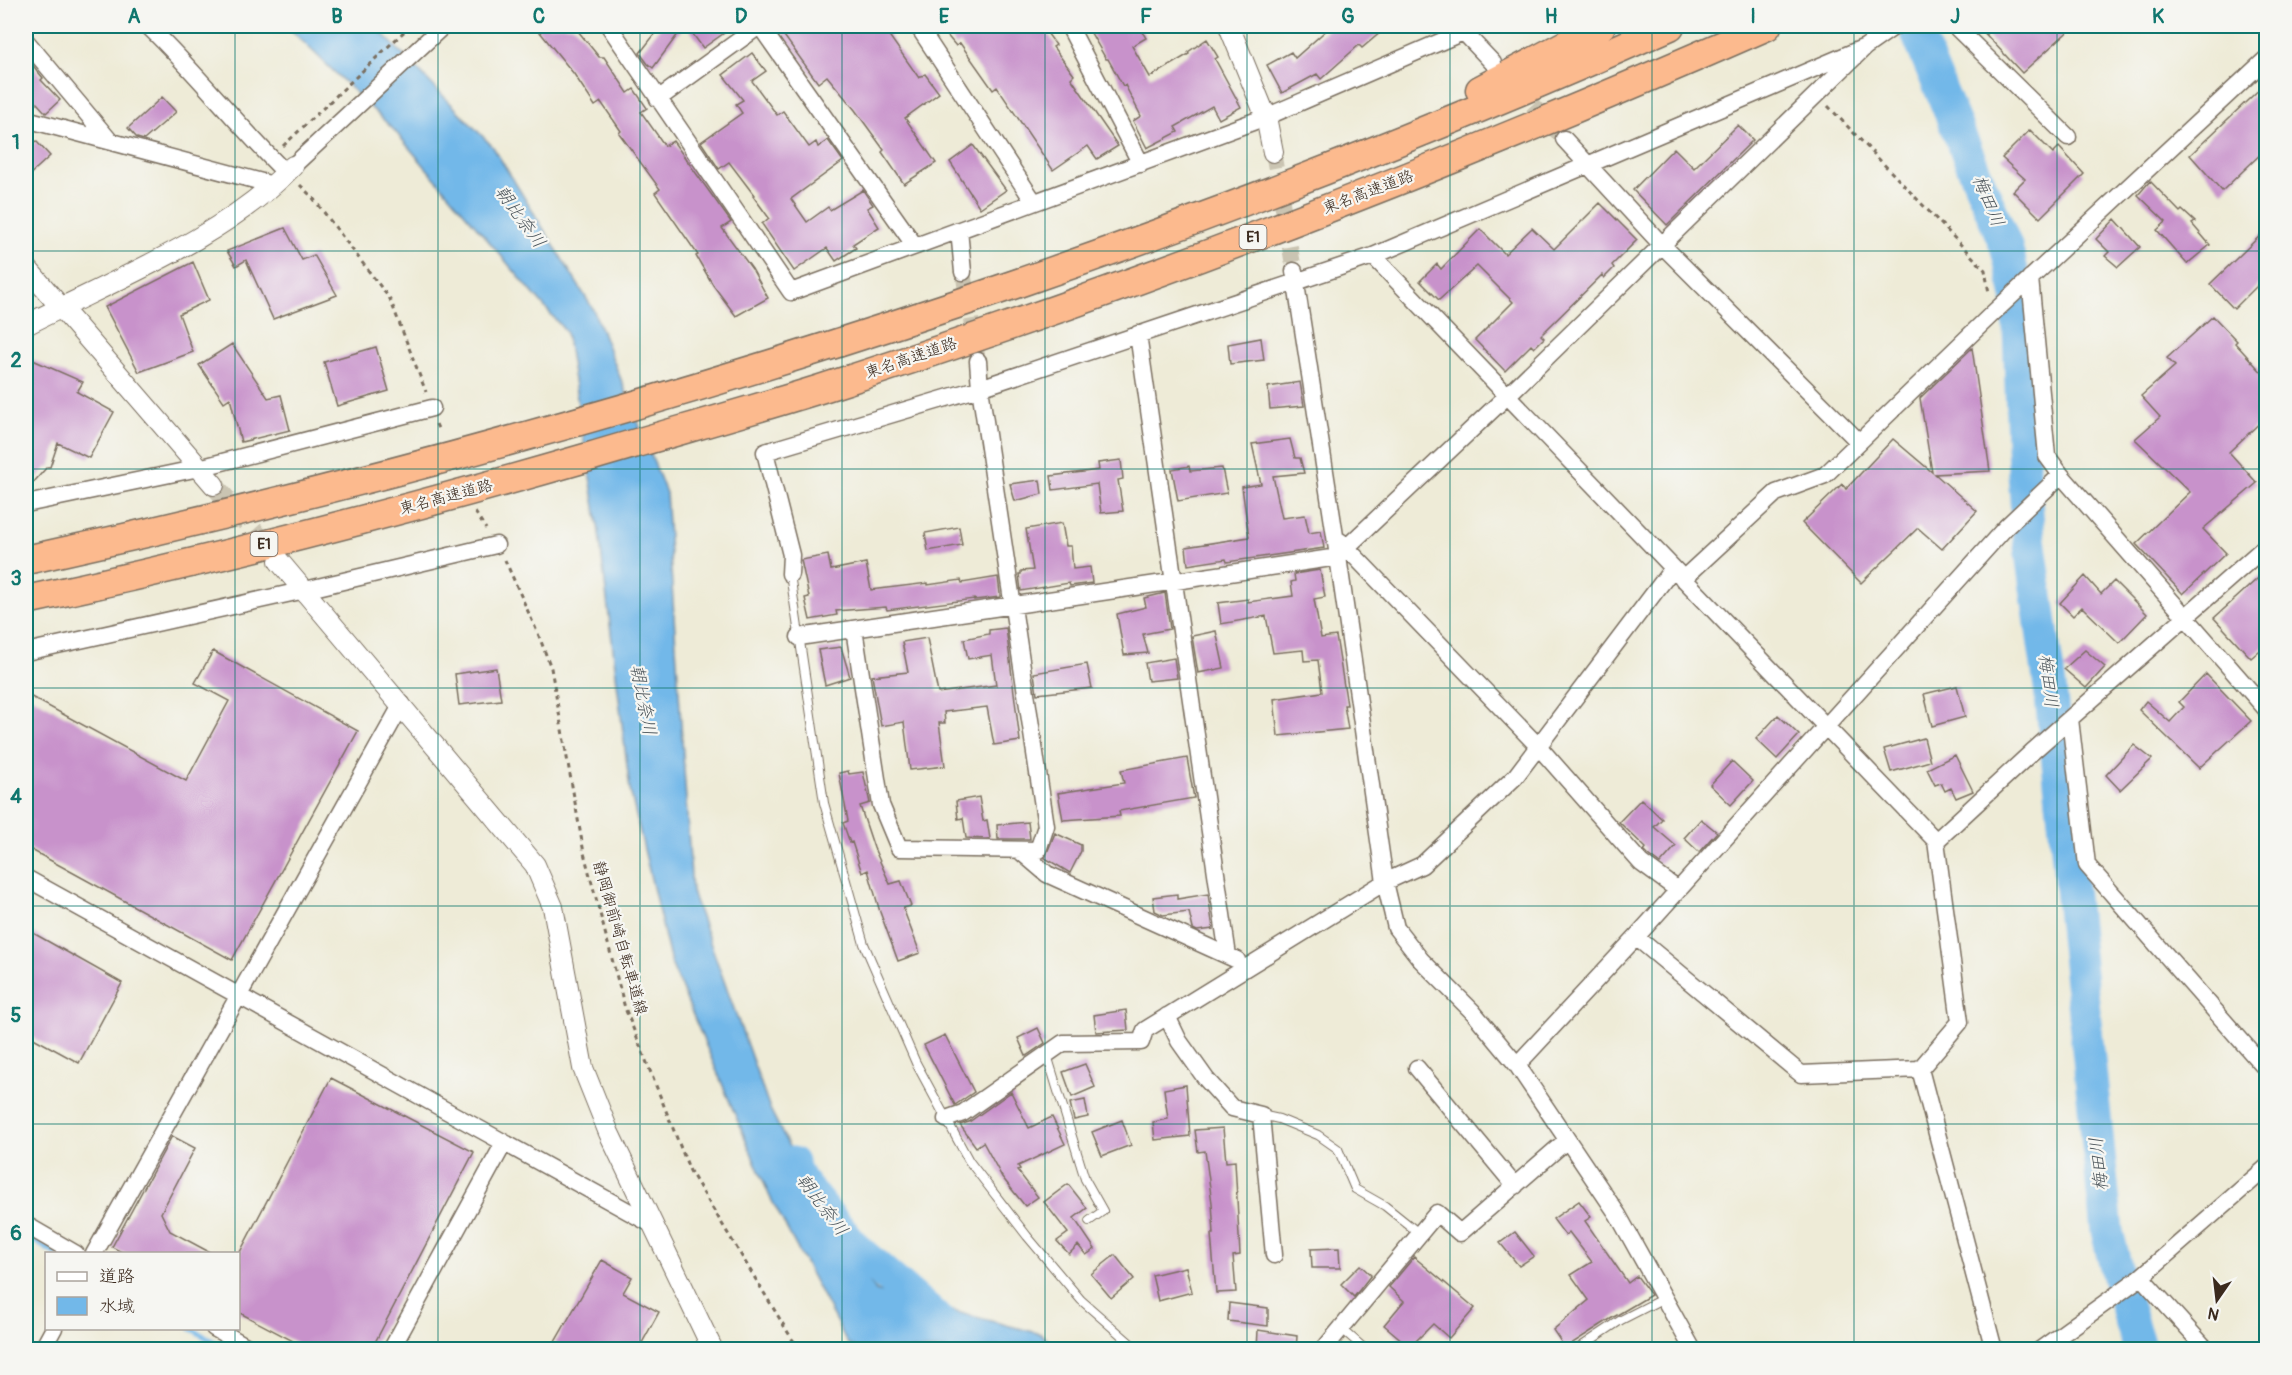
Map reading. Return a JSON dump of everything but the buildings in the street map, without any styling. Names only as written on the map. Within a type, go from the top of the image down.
[{"type":"highway","points":[[1340,165],[1601,26]]},
{"type":"highway","name":"E1","points":[[26,560],[188,525],[488,448],[808,353],[1081,262],[1340,165],[1465,115],[1670,26]]},
{"type":"highway","name":"東名高速道路","points":[[26,600],[311,534],[501,482],[818,389],[1049,311],[1382,188],[1767,26]]},
{"type":"street","points":[[148,26],[206,84],[284,175]]},
{"type":"street","points":[[26,325],[204,233],[232,216],[284,175],[443,26]]},
{"type":"street","points":[[658,99],[759,26],[915,246]]},
{"type":"street","points":[[918,26],[1034,202]]},
{"type":"street","points":[[1069,26],[1141,164]]},
{"type":"street","points":[[1229,26],[1266,117],[1273,152]]},
{"type":"street","points":[[790,574],[791,555],[765,452],[980,388],[1138,334],[1296,275],[1373,256],[1865,46],[1895,26]]},
{"type":"street","points":[[1955,26],[2068,137]]},
{"type":"street","points":[[617,29],[658,99],[791,292],[1266,117],[1466,28],[1493,63]]},
{"type":"street","points":[[26,41],[110,141]]},
{"type":"street","points":[[799,637],[1174,581],[1340,547],[1508,395],[1865,46]]},
{"type":"street","points":[[946,1119],[963,1113],[1064,1043],[1141,1042],[1145,1030],[1167,1016],[1385,882],[1422,865],[1515,777],[1678,574],[1776,493],[1825,475],[2030,278],[2266,59]]},
{"type":"street","points":[[26,119],[110,141],[284,175]]},
{"type":"street","points":[[1564,139],[1661,244],[1859,442]]},
{"type":"street","points":[[959,230],[963,272]]},
{"type":"street","points":[[1373,256],[1936,841],[1960,1022],[1920,1069],[1801,1074],[1636,937]]},
{"type":"street","points":[[26,267],[214,485]]},
{"type":"street","points":[[1296,275],[1340,547],[1385,882],[1396,928],[1421,960],[1473,1012],[1517,1065],[1618,1215],[1694,1350]]},
{"type":"street","points":[[2030,278],[2047,456],[2061,475],[2266,709]]},
{"type":"street","points":[[1138,334],[1228,956]]},
{"type":"street","points":[[854,629],[881,806],[899,848],[1038,850],[1046,826],[980,388],[978,361]]},
{"type":"street","points":[[26,504],[200,468],[432,408]]},
{"type":"street","points":[[1517,1065],[1636,937],[2006,527],[2061,475]]},
{"type":"street","points":[[26,652],[496,545]]},
{"type":"street","points":[[1936,841],[2032,752],[2266,546]]},
{"type":"street","points":[[1340,547],[1538,746],[1641,863],[1678,890]]},
{"type":"street","points":[[279,561],[402,704],[535,865],[553,907],[583,1068],[609,1133],[712,1350]]},
{"type":"street","points":[[95,1252],[402,704]]},
{"type":"street","points":[[2070,719],[2086,865],[2266,1069]]},
{"type":"street","points":[[1020,851],[1047,874],[1248,966]]},
{"type":"street","points":[[26,878],[652,1225]]},
{"type":"street","points":[[1167,1016],[1179,1041],[1206,1079],[1232,1108],[1261,1115],[1274,1255]]},
{"type":"street","points":[[1417,1068],[1515,1186]]},
{"type":"street","points":[[1920,1069],[1994,1350]]},
{"type":"street","points":[[1323,1350],[1437,1213],[1460,1233],[1567,1140]]},
{"type":"street","points":[[391,1350],[504,1143]]},
{"type":"street","points":[[2040,1350],[2141,1278],[2266,1168]]},
{"type":"street","points":[[26,1225],[73,1252]]},
{"type":"street","points":[[2141,1278],[2207,1350]]},
{"type":"street","points":[[42,1350],[53,1330]]},
{"type":"street","points":[[216,1330],[253,1350]]},
{"type":"lane","points":[[790,574],[824,803],[864,944],[916,1063],[969,1161],[1027,1236],[1081,1300],[1138,1350]]},
{"type":"lane","points":[[1047,1055],[1082,1170],[1103,1211],[1089,1221]]},
{"type":"lane","points":[[1261,1115],[1279,1119],[1318,1135],[1338,1149],[1354,1189],[1385,1206],[1420,1234]]},
{"type":"lane","points":[[1576,1350],[1621,1320],[1664,1298]]},
{"type":"lane","points":[[1341,1328],[1366,1350]]},
{"type":"path","points":[[280,149],[410,26]]},
{"type":"path","points":[[1816,94],[1985,270],[1993,313]]},
{"type":"path","points":[[390,299],[432,408],[438,431]]},
{"type":"path","name":"静岡御前崎自転車道線","points":[[474,510],[496,545],[539,636],[551,668],[584,853],[626,1008],[690,1171],[792,1339],[801,1350]]},
{"type":"water","points":[[287,26],[375,26],[493,147],[593,309],[666,493],[692,892],[770,1109],[816,1200],[876,1291],[1041,1334],[1058,1349],[860,1350],[848,1344],[770,1197],[671,963],[630,790],[598,525],[566,332],[394,130]]},
{"type":"waterway","name":"梅田川","points":[[1914,26],[2006,246],[2018,296],[2024,473],[2029,539],[2050,687],[2107,1231],[2120,1285],[2140,1350]]},
{"type":"waterway","name":"朝比奈川","points":[[792,1163],[799,1180],[855,1248],[973,1350]]},
{"type":"waterway","points":[[26,1236],[53,1252]]},
{"type":"waterway","points":[[193,1330],[228,1350]]},
{"type":"tunnel","points":[[1516,87],[1564,139]]},
{"type":"tunnel","points":[[1273,152],[1294,270]]},
{"type":"tunnel","points":[[963,272],[978,361]]},
{"type":"tunnel","points":[[214,485],[272,552]]}]
